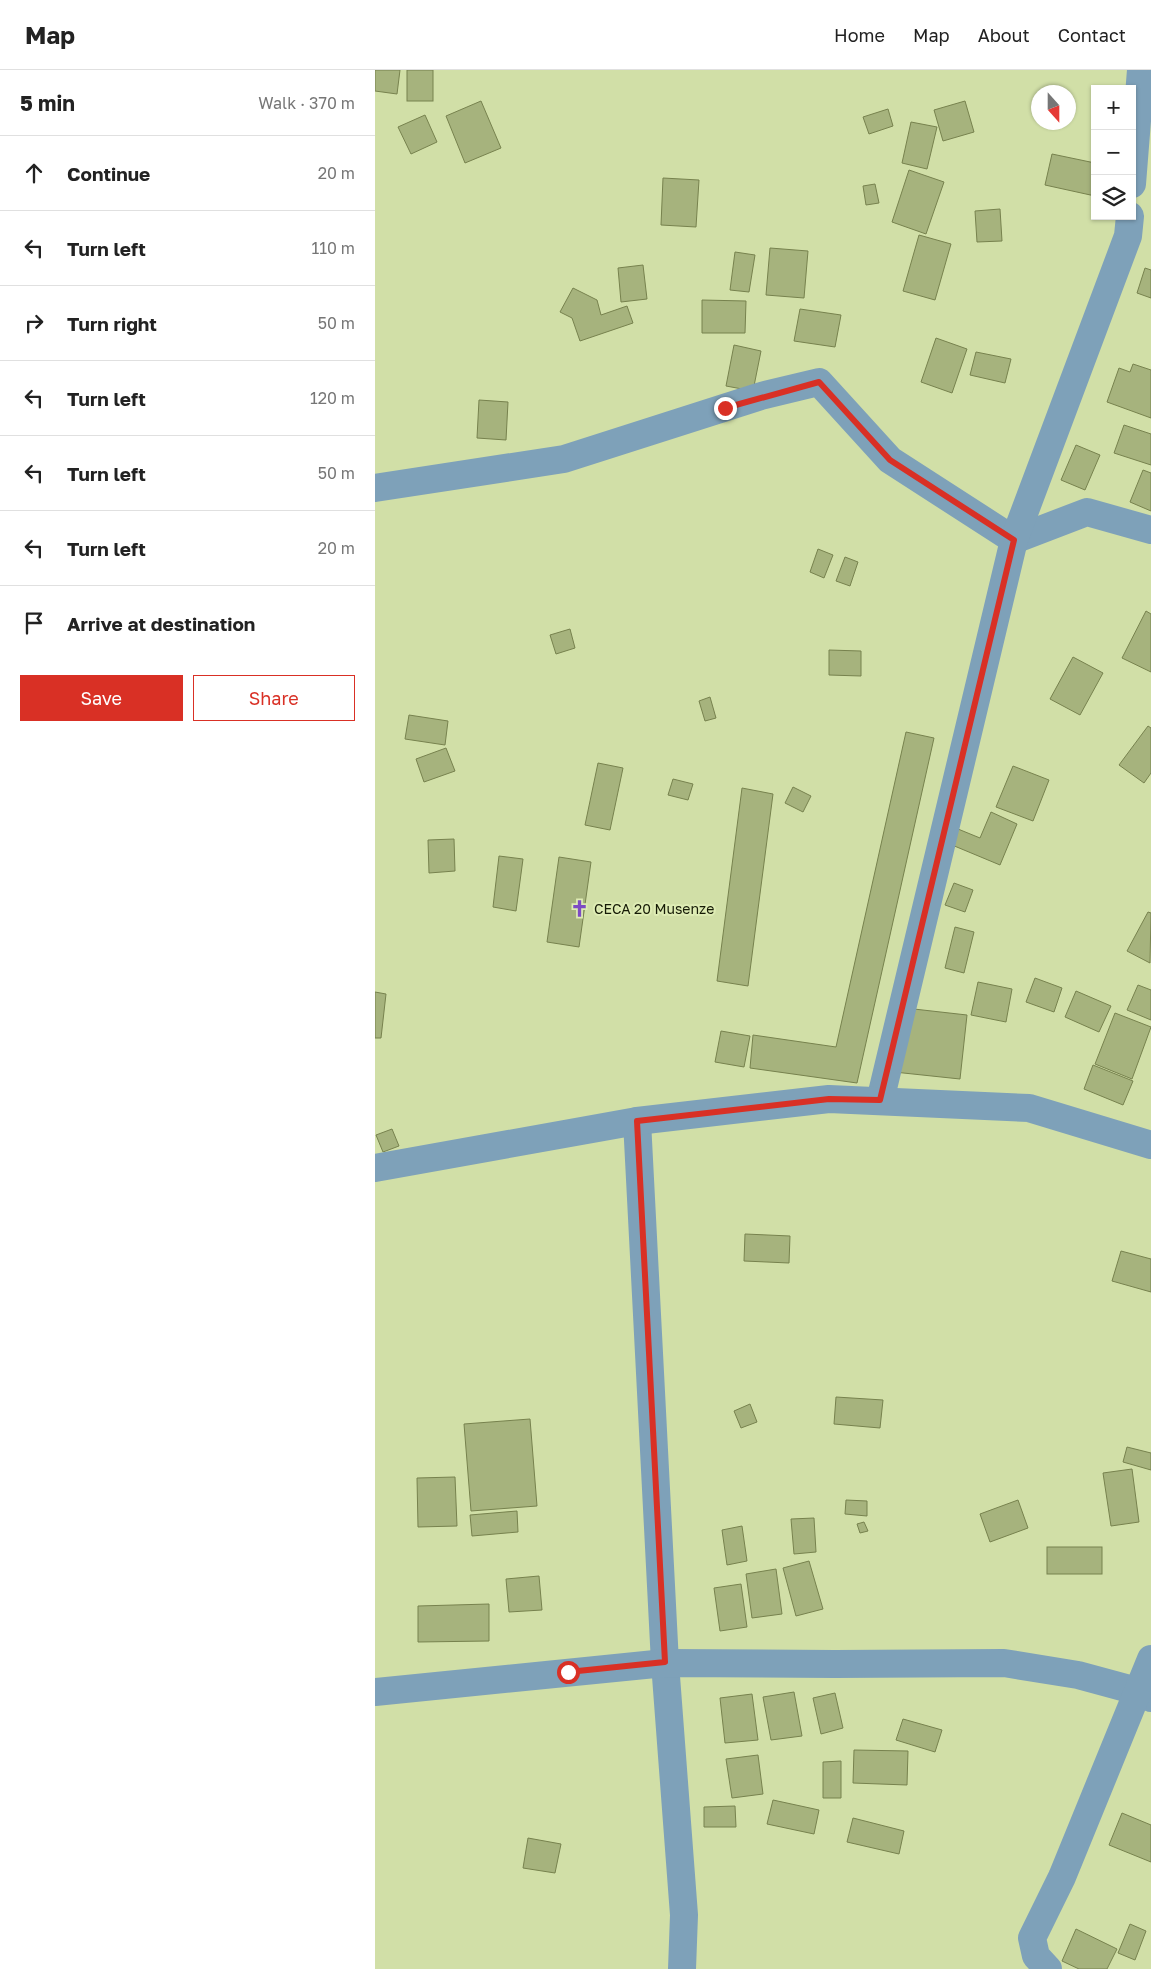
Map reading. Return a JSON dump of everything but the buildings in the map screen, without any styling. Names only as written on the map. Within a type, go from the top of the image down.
[{"type":"street","points":[[1133,175],[1141,70]]},
{"type":"street","points":[[880,1100],[1014,540],[1128,236],[1130,220]]},
{"type":"street","points":[[375,488],[564,459],[761,396],[819,382],[890,460],[1014,540]]},
{"type":"street","points":[[1014,540],[1087,512],[1151,530]]},
{"type":"street","points":[[375,1168],[637,1121],[829,1099],[1029,1108],[1151,1145]]},
{"type":"street","points":[[637,1121],[665,1662],[684,1915],[682,1969]]},
{"type":"street","points":[[1048,1969],[1036,1956],[1032,1938],[1062,1877],[1144,1694],[1151,1660]]},
{"type":"street","points":[[375,1692],[665,1662],[845,1664],[1004,1662],[1078,1675],[1144,1694]]},
{"type":"place","name":"CECA 20 Musenze","points":[[580,909]]},
{"type":"route","points":[[568,1672],[665,1662],[637,1121],[829,1099],[880,1100],[1014,540],[890,460],[819,382],[761,396],[725,408]]}]
